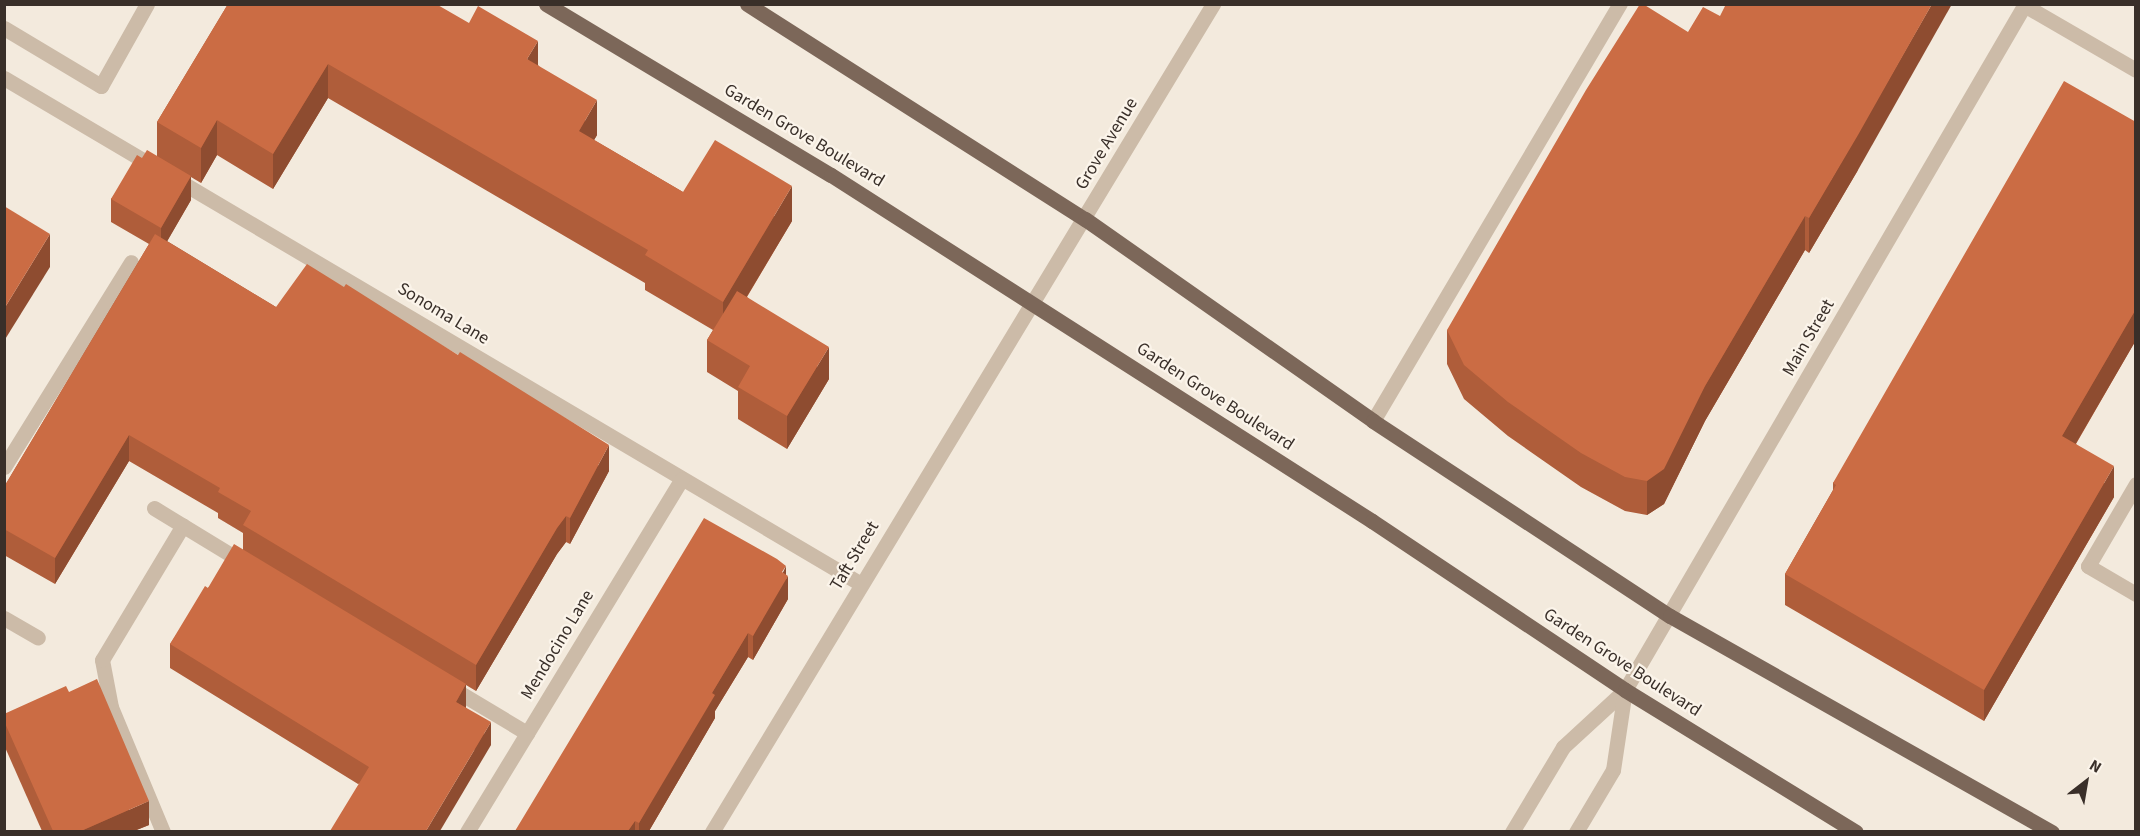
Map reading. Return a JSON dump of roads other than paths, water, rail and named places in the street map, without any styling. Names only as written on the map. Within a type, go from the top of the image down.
[{"type":"main road","name":"Garden Grove Boulevard","points":[[546,4],[831,175],[1031,302],[1625,690],[1856,831]]},
{"type":"main road","points":[[747,4],[1084,219],[1373,422],[1670,616],[2052,831]]},
{"type":"street","points":[[4,28],[101,86],[147,4]]},
{"type":"street","name":"Grove Avenue","points":[[1031,302],[1084,219],[1213,4]]},
{"type":"street","points":[[1373,422],[1620,4]]},
{"type":"street","points":[[2025,5],[2136,70]]},
{"type":"street","name":"Main Street","points":[[1625,690],[2025,5]]},
{"type":"street","name":"Sonoma Lane","points":[[4,78],[861,584]]},
{"type":"street","points":[[4,467],[131,262]]},
{"type":"street","name":"Taft Street","points":[[712,831],[1031,302]]},
{"type":"street","name":"Mendocino Lane","points":[[466,831],[682,479]]},
{"type":"street","points":[[2136,483],[2088,566],[2136,594]]},
{"type":"street","points":[[154,508],[254,568]]},
{"type":"street","points":[[163,831],[111,707],[102,660],[183,525]]},
{"type":"street","points":[[4,618],[38,638]]},
{"type":"street","points":[[436,678],[527,733]]},
{"type":"street","points":[[1512,831],[1563,747],[1625,690]]},
{"type":"street","points":[[1576,831],[1613,770],[1625,690]]}]
